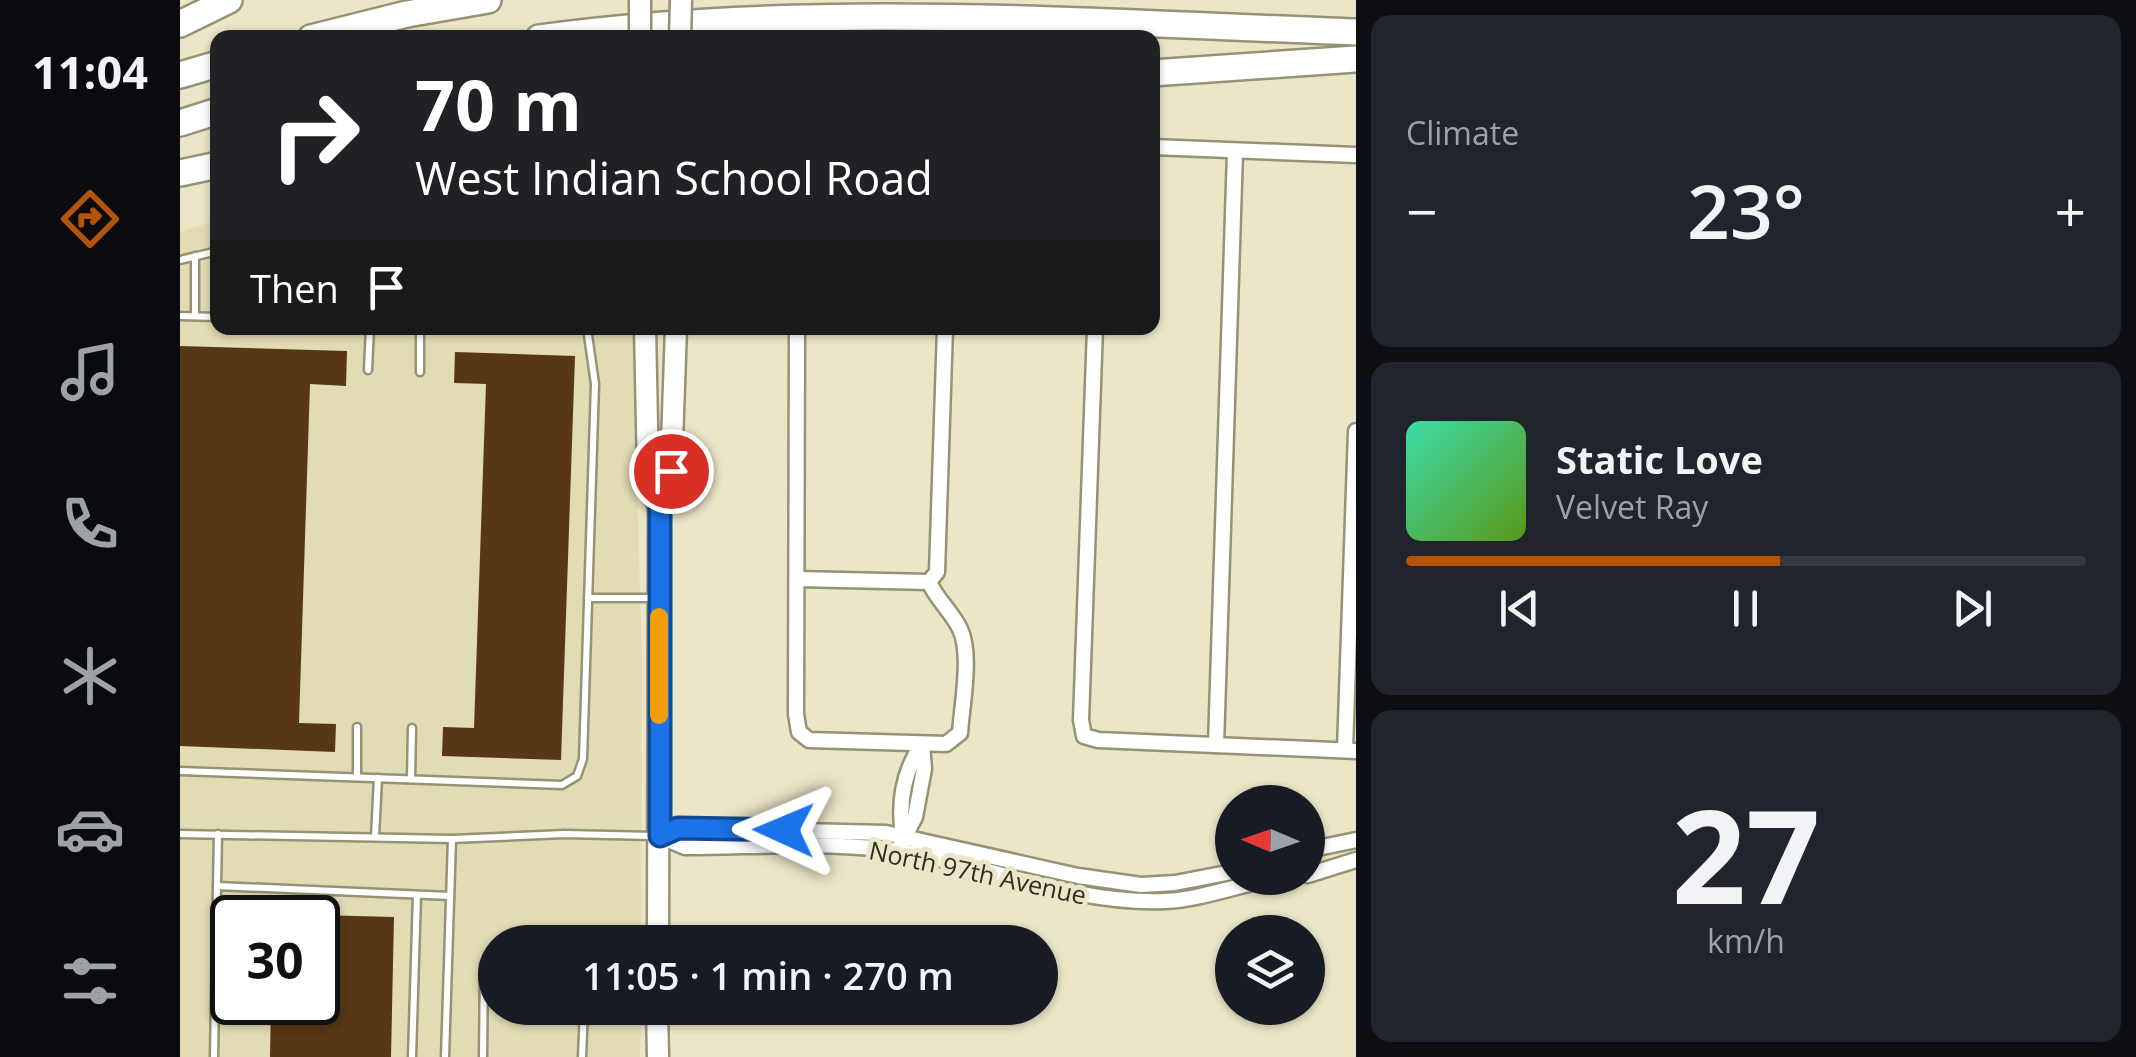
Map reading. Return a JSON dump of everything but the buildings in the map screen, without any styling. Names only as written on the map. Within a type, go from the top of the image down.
[{"type":"highway","points":[[180,24],[229,0]]},
{"type":"highway","points":[[343,30],[488,0]]},
{"type":"highway","points":[[610,30],[698,20],[824,15],[1356,32]]},
{"type":"highway","points":[[1160,73],[1356,60]]},
{"type":"highway","points":[[180,75],[210,66]]},
{"type":"highway","points":[[180,123],[210,114]]},
{"type":"highway","points":[[180,173],[210,167]]},
{"type":"main road","points":[[640,0],[640,30]]},
{"type":"main road","points":[[680,30],[681,0]]},
{"type":"main road","points":[[645,335],[648,473],[660,508]]},
{"type":"main road","points":[[658,925],[660,508],[671,471],[676,335]]},
{"type":"main road","points":[[658,1025],[658,1057]]},
{"type":"street","points":[[1160,147],[1356,154]]},
{"type":"street","points":[[1216,745],[1235,152]]},
{"type":"street","points":[[797,335],[799,732],[810,740],[922,744],[946,744],[960,733],[966,644],[929,582]]},
{"type":"street","points":[[929,582],[937,572],[945,335]]},
{"type":"street","points":[[1096,335],[1081,720],[1084,736],[1350,751],[1356,432]]},
{"type":"street","points":[[797,579],[929,582]]},
{"type":"street","points":[[898,851],[914,817],[924,769],[922,744]]},
{"type":"street","name":"North 97th Avenue","points":[[660,836],[678,828],[854,830],[903,836],[1167,901],[1215,891]]},
{"type":"street","name":"North 97th Avenue","points":[[660,836],[685,846],[898,851],[1091,896],[1139,892],[1215,876]]},
{"type":"street","points":[[1335,865],[1325,846],[1356,840]]},
{"type":"street","points":[[1325,869],[1356,860]]},
{"type":"lane","points":[[180,260],[210,253]]},
{"type":"lane","points":[[195,256],[195,316]]},
{"type":"lane","points":[[180,316],[210,317]]},
{"type":"lane","points":[[368,370],[370,335]]},
{"type":"lane","points":[[420,335],[420,372]]},
{"type":"lane","points":[[180,771],[562,785],[577,776],[583,759],[595,384],[588,335]]},
{"type":"lane","points":[[588,598],[659,598]]},
{"type":"lane","points":[[356,778],[357,727]]},
{"type":"lane","points":[[410,780],[412,728]]},
{"type":"lane","points":[[375,837],[378,778]]},
{"type":"lane","points":[[180,834],[660,836]]},
{"type":"lane","points":[[214,1057],[218,834]]},
{"type":"lane","points":[[445,1057],[452,838]]},
{"type":"lane","points":[[218,886],[450,896]]},
{"type":"lane","points":[[412,1057],[417,895]]},
{"type":"lane","points":[[483,1025],[483,1057]]},
{"type":"lane","points":[[582,1057],[583,1025]]},
{"type":"shaded area","points":[[210,222],[210,335],[638,335],[641,925],[478,925],[478,1025],[641,1025],[640,1057],[180,1057],[180,232]]},
{"type":"slow traffic","points":[[659,617],[659,715]]},
{"type":"route","points":[[671,471],[660,508],[660,836],[678,828],[784,830]]}]
